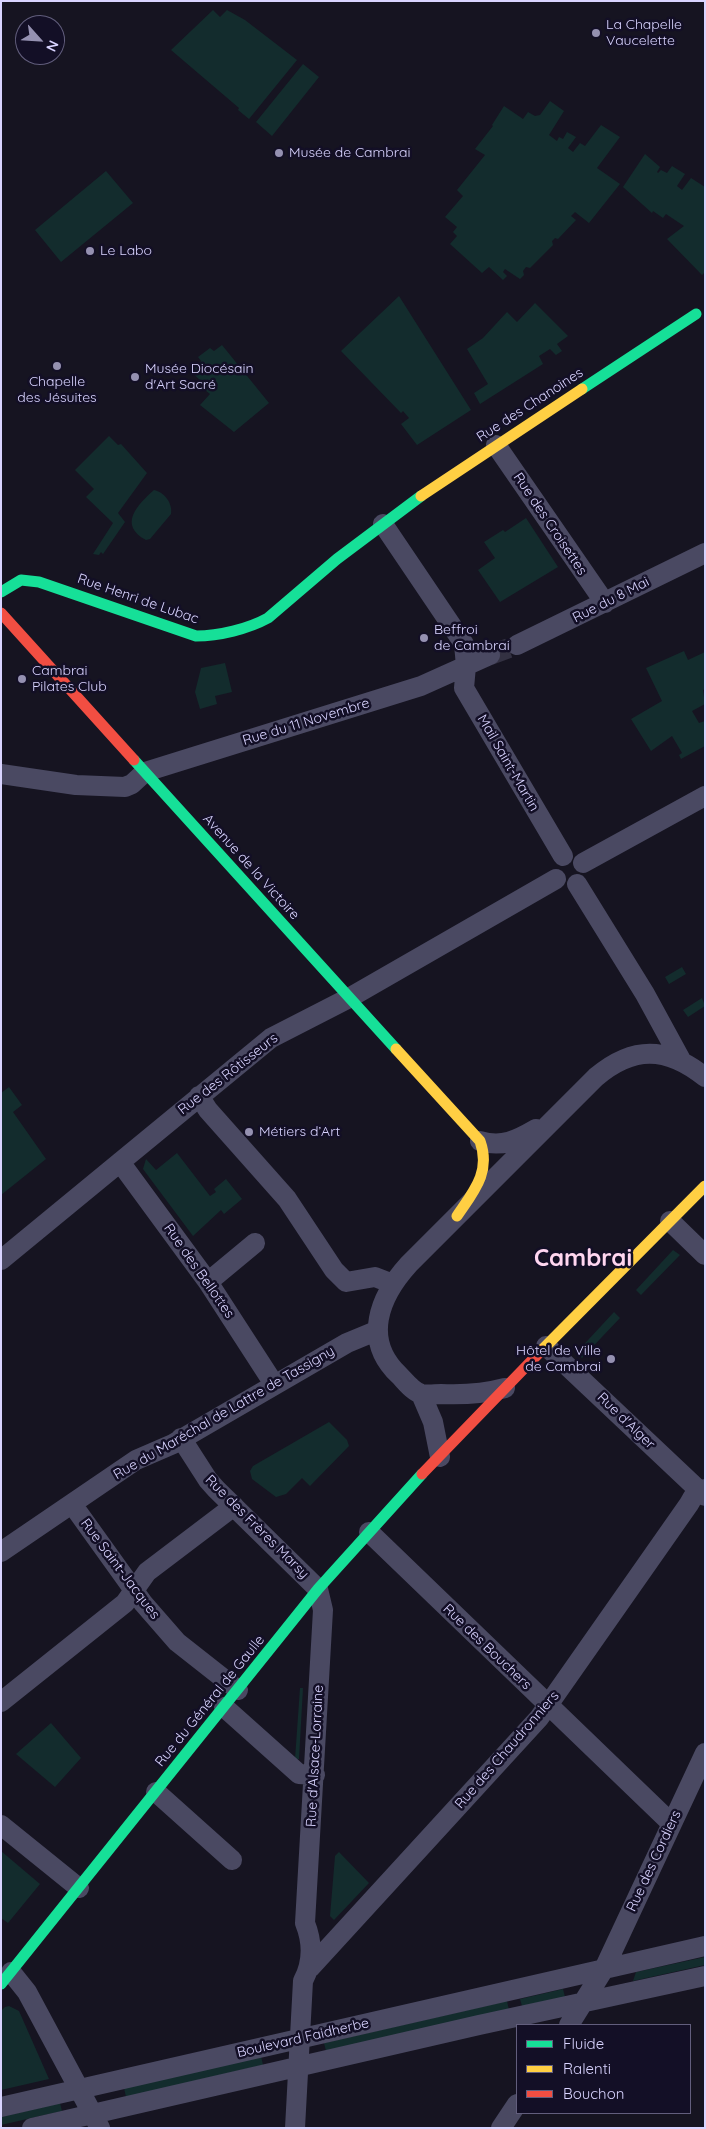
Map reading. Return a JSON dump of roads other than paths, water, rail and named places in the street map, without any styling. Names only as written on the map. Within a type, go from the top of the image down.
[{"type":"street","name":"Rue des Chanoines","points":[[383,524],[496,445],[696,314]]},
{"type":"street","name":"Rue des Croisettes","points":[[496,445],[605,604]]},
{"type":"street","name":"Rue Henri de Lubac","points":[[1,592],[21,580],[39,582],[179,631],[196,636],[208,636],[268,618],[337,559],[383,524]]},
{"type":"street","name":"Mail Saint-Martin","points":[[383,524],[464,644],[466,666],[464,688],[563,856]]},
{"type":"street","name":"Rue du 8 Mai","points":[[518,645],[605,604],[705,553]]},
{"type":"street","name":"Avenue de la Victoire","points":[[1,613],[480,1141]]},
{"type":"street","points":[[466,666],[490,655]]},
{"type":"street","name":"Rue du 11 Novembre","points":[[1,774],[76,785],[119,787],[132,784],[145,772],[421,686],[466,666]]},
{"type":"street","points":[[584,863],[705,796]]},
{"type":"street","points":[[572,855],[584,863],[586,872],[582,881],[577,884],[566,886],[556,879],[554,874],[556,864],[563,856],[572,855]]},
{"type":"street","name":"Rue des Rôtisseurs","points":[[1,1260],[271,1038],[349,998],[556,879]]},
{"type":"street","points":[[577,884],[645,994],[680,1060]]},
{"type":"street","points":[[440,1457],[433,1422],[421,1394],[395,1372],[382,1354],[376,1331],[383,1305],[393,1284],[409,1264],[596,1077],[612,1064],[627,1057],[640,1054],[660,1054],[680,1060],[705,1077]]},
{"type":"street","points":[[199,1096],[208,1110],[287,1199],[334,1270],[346,1282],[375,1277],[393,1284]]},
{"type":"street","points":[[480,1141],[490,1144],[506,1144],[553,1120]]},
{"type":"street","points":[[457,1216],[485,1167],[485,1151],[480,1141]]},
{"type":"street","name":"Rue des Bellottes","points":[[120,1162],[208,1282],[274,1384]]},
{"type":"street","name":"Rue du Général de Gaulle","points":[[6,1978],[318,1589],[505,1388],[705,1186]]},
{"type":"street","points":[[670,1221],[705,1255]]},
{"type":"street","points":[[208,1282],[255,1243]]},
{"type":"street","name":"Rue du Maréchal de Lattre de Tassigny","points":[[1,1552],[136,1460],[181,1438],[356,1337],[376,1331]]},
{"type":"street","name":"Rue d'Alger","points":[[546,1346],[703,1492]]},
{"type":"street","points":[[421,1394],[466,1396],[505,1388]]},
{"type":"street","name":"Rue des Frères Marsy","points":[[181,1438],[208,1480],[318,1589]]},
{"type":"street","name":"Rue des Chaudronniers","points":[[306,1974],[548,1706],[689,1504],[703,1492]]},
{"type":"street","name":"Rue Saint-Jacques","points":[[72,1504],[135,1590],[142,1603],[177,1642],[238,1690]]},
{"type":"street","points":[[1,1702],[125,1602],[135,1590],[140,1578],[147,1572],[234,1506]]},
{"type":"street","name":"Rue des Bouchers","points":[[369,1532],[671,1823]]},
{"type":"street","name":"Rue d'Alsace-Lorraine","points":[[295,2128],[300,2037],[311,1938],[305,1923],[315,1776],[323,1610],[318,1589]]},
{"type":"street","points":[[224,1707],[299,1774],[315,1776]]},
{"type":"street","name":"Rue des Cordiers","points":[[604,1969],[705,1753]]},
{"type":"street","points":[[156,1792],[232,1860]]},
{"type":"street","points":[[1,1825],[79,1888]]},
{"type":"street","name":"Boulevard Faidherbe","points":[[1,2107],[300,2037],[705,1946]]},
{"type":"street","points":[[570,2024],[604,1969]]},
{"type":"street","name":"Boulevard Faidherbe","points":[[32,2128],[97,2121],[298,2067],[529,2021],[585,2002],[705,1976]]},
{"type":"street","points":[[6,1978],[27,1992],[97,2121]]},
{"type":"street","points":[[501,2128],[516,2106]]},
{"type":"tunnel","points":[[490,655],[517,645]]},
{"type":"place","name":"La Chapelle Vaucelette","points":[[596,33]]},
{"type":"place","name":"Musée de Cambrai","points":[[279,153]]},
{"type":"place","name":"Le Labo","points":[[90,251]]},
{"type":"place","name":"Chapelle des Jésuites","points":[[57,366]]},
{"type":"place","name":"Musée Diocésain d'Art Sacré","points":[[135,377]]},
{"type":"place","name":"Beffroi de Cambrai","points":[[424,638]]},
{"type":"place","name":"Cambrai Pilates Club","points":[[22,679]]},
{"type":"place","name":"Métiers d’Art","points":[[249,1132]]},
{"type":"place","name":"Hôtel de Ville de Cambrai","points":[[611,1359]]},
{"type":"district","name":"Cambrai","points":[[583,1259]]}]
